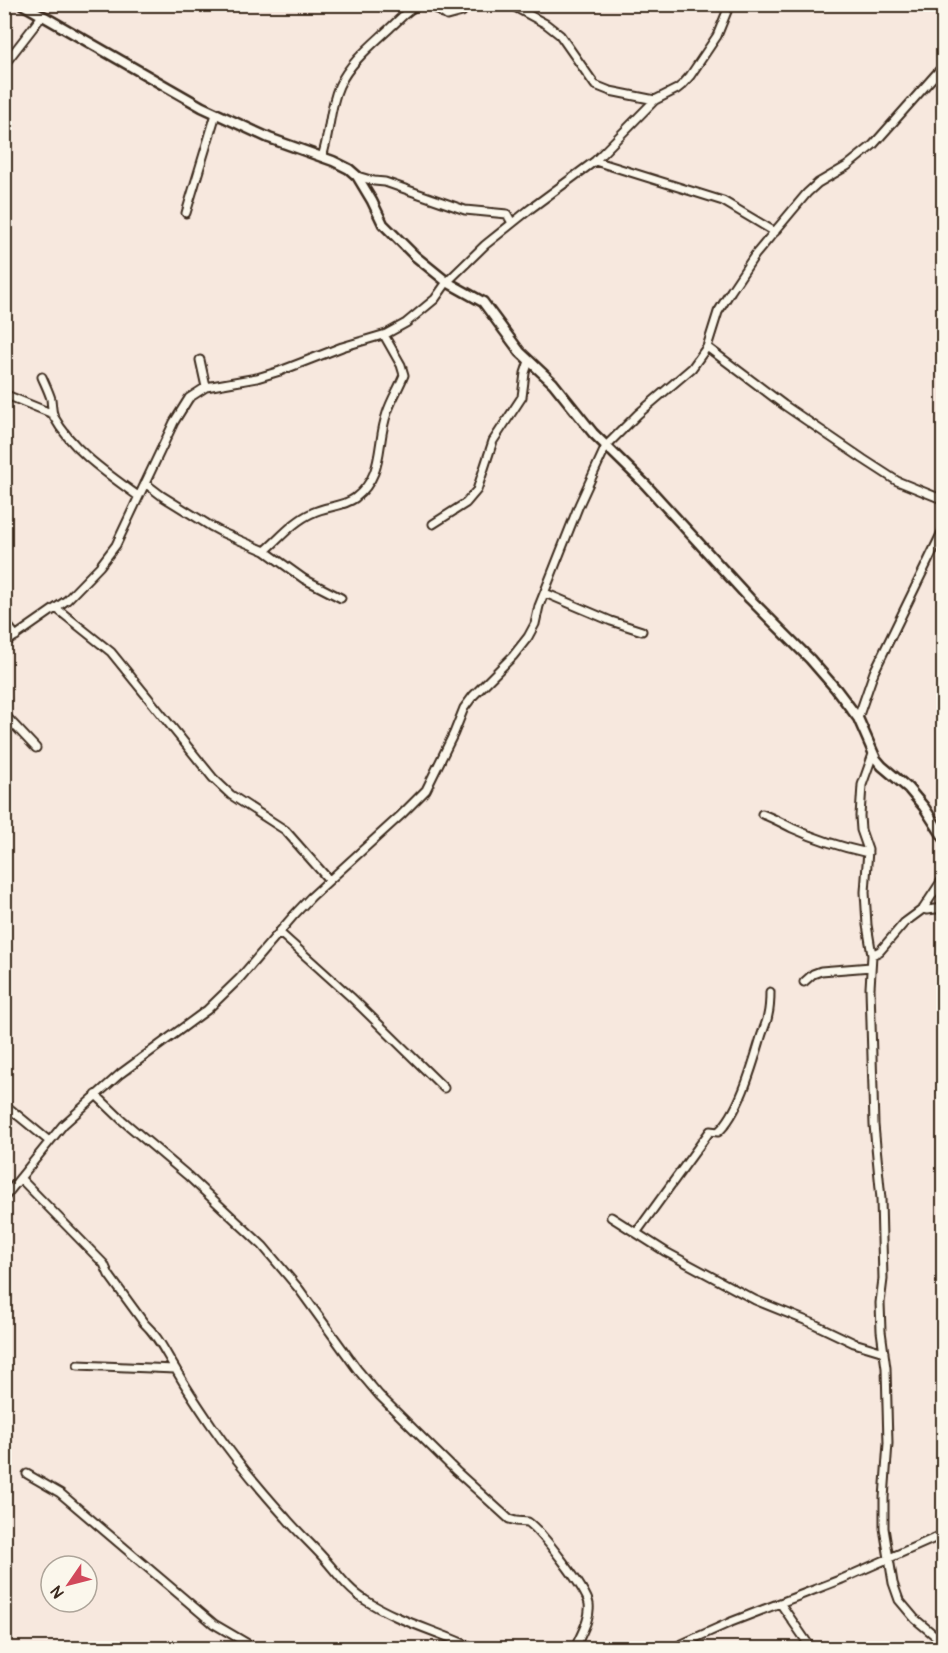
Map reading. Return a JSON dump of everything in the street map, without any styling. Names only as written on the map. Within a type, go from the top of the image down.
[{"type":"street","points":[[22,4],[144,75],[216,114],[269,138],[342,165],[357,176],[386,182],[465,210],[507,214],[512,223]]},
{"type":"street","points":[[322,157],[327,144],[338,87],[345,75],[376,40],[410,9],[420,4]]},
{"type":"street","points":[[428,4],[447,15],[462,12],[465,6],[484,4]]},
{"type":"street","points":[[509,4],[546,24],[560,35],[595,85],[610,91],[655,100]]},
{"type":"street","points":[[4,644],[67,600],[100,567],[116,545],[186,402],[197,392],[206,387],[257,378],[342,347],[384,335],[406,323],[435,299],[447,282],[485,245],[595,161],[655,100],[677,89],[690,76],[717,36],[730,4]]},
{"type":"street","points":[[4,65],[42,16]]},
{"type":"street","points":[[4,1198],[63,1125],[120,1074],[207,1011],[239,979],[305,903],[426,790],[464,708],[513,656],[535,624],[579,505],[606,446],[645,408],[692,368],[707,347],[718,312],[750,262],[807,193],[873,145],[943,66]]},
{"type":"street","points":[[186,213],[216,114]]},
{"type":"street","points":[[595,161],[723,201],[775,232]]},
{"type":"street","points":[[357,176],[383,224],[415,256],[447,282],[483,302],[520,352],[553,383],[592,433],[644,483],[697,544],[810,659],[858,718],[873,754],[882,766],[908,788],[924,807],[944,838]]},
{"type":"street","points":[[265,551],[309,514],[346,503],[356,497],[374,476],[379,456],[381,431],[393,396],[404,375],[384,335]]},
{"type":"street","points":[[707,347],[784,405],[897,481],[944,500]]},
{"type":"street","points":[[200,360],[206,387]]},
{"type":"street","points":[[433,524],[466,503],[477,490],[482,481],[490,447],[522,397],[529,361]]},
{"type":"street","points":[[42,377],[51,398],[53,414],[69,437],[100,468],[138,496]]},
{"type":"street","points":[[4,396],[53,414]]},
{"type":"street","points":[[145,483],[217,530],[265,551],[304,579],[341,598]]},
{"type":"street","points":[[858,718],[874,672],[944,528]]},
{"type":"street","points":[[545,593],[611,621],[642,631]]},
{"type":"street","points":[[57,608],[111,652],[213,778],[231,795],[285,830],[329,880]]},
{"type":"street","points":[[4,621],[16,636]]},
{"type":"street","points":[[4,714],[36,748]]},
{"type":"street","points":[[873,754],[862,785],[860,824],[868,853],[865,891],[867,926],[872,955],[870,988],[873,1103],[881,1199],[883,1279],[880,1303],[888,1443],[884,1528],[888,1559],[899,1600],[915,1619],[944,1643]]},
{"type":"street","points":[[762,814],[839,847],[868,853]]},
{"type":"street","points":[[872,955],[880,951],[904,923],[923,909],[944,877]]},
{"type":"street","points":[[923,909],[944,908]]},
{"type":"street","points":[[279,932],[351,997],[444,1088]]},
{"type":"street","points":[[804,982],[813,974],[821,971],[871,967]]},
{"type":"street","points":[[636,1233],[710,1131],[718,1132],[726,1125],[732,1112],[736,1109],[768,1016],[770,992]]},
{"type":"street","points":[[96,1095],[263,1246],[299,1288],[357,1369],[379,1395],[430,1446],[509,1519],[528,1522],[541,1535],[578,1584],[589,1603],[586,1622],[575,1648]]},
{"type":"street","points":[[4,1104],[50,1141]]},
{"type":"street","points":[[20,1178],[104,1264],[144,1323],[161,1343],[212,1426],[244,1469],[348,1587],[362,1598],[399,1618],[473,1648]]},
{"type":"street","points":[[611,1217],[694,1268],[755,1300],[854,1343],[884,1352]]},
{"type":"street","points":[[78,1365],[175,1369]]},
{"type":"street","points":[[27,1474],[60,1493],[214,1624],[255,1648]]},
{"type":"street","points":[[673,1648],[699,1635],[944,1534]]},
{"type":"street","points":[[780,1602],[811,1648]]}]
